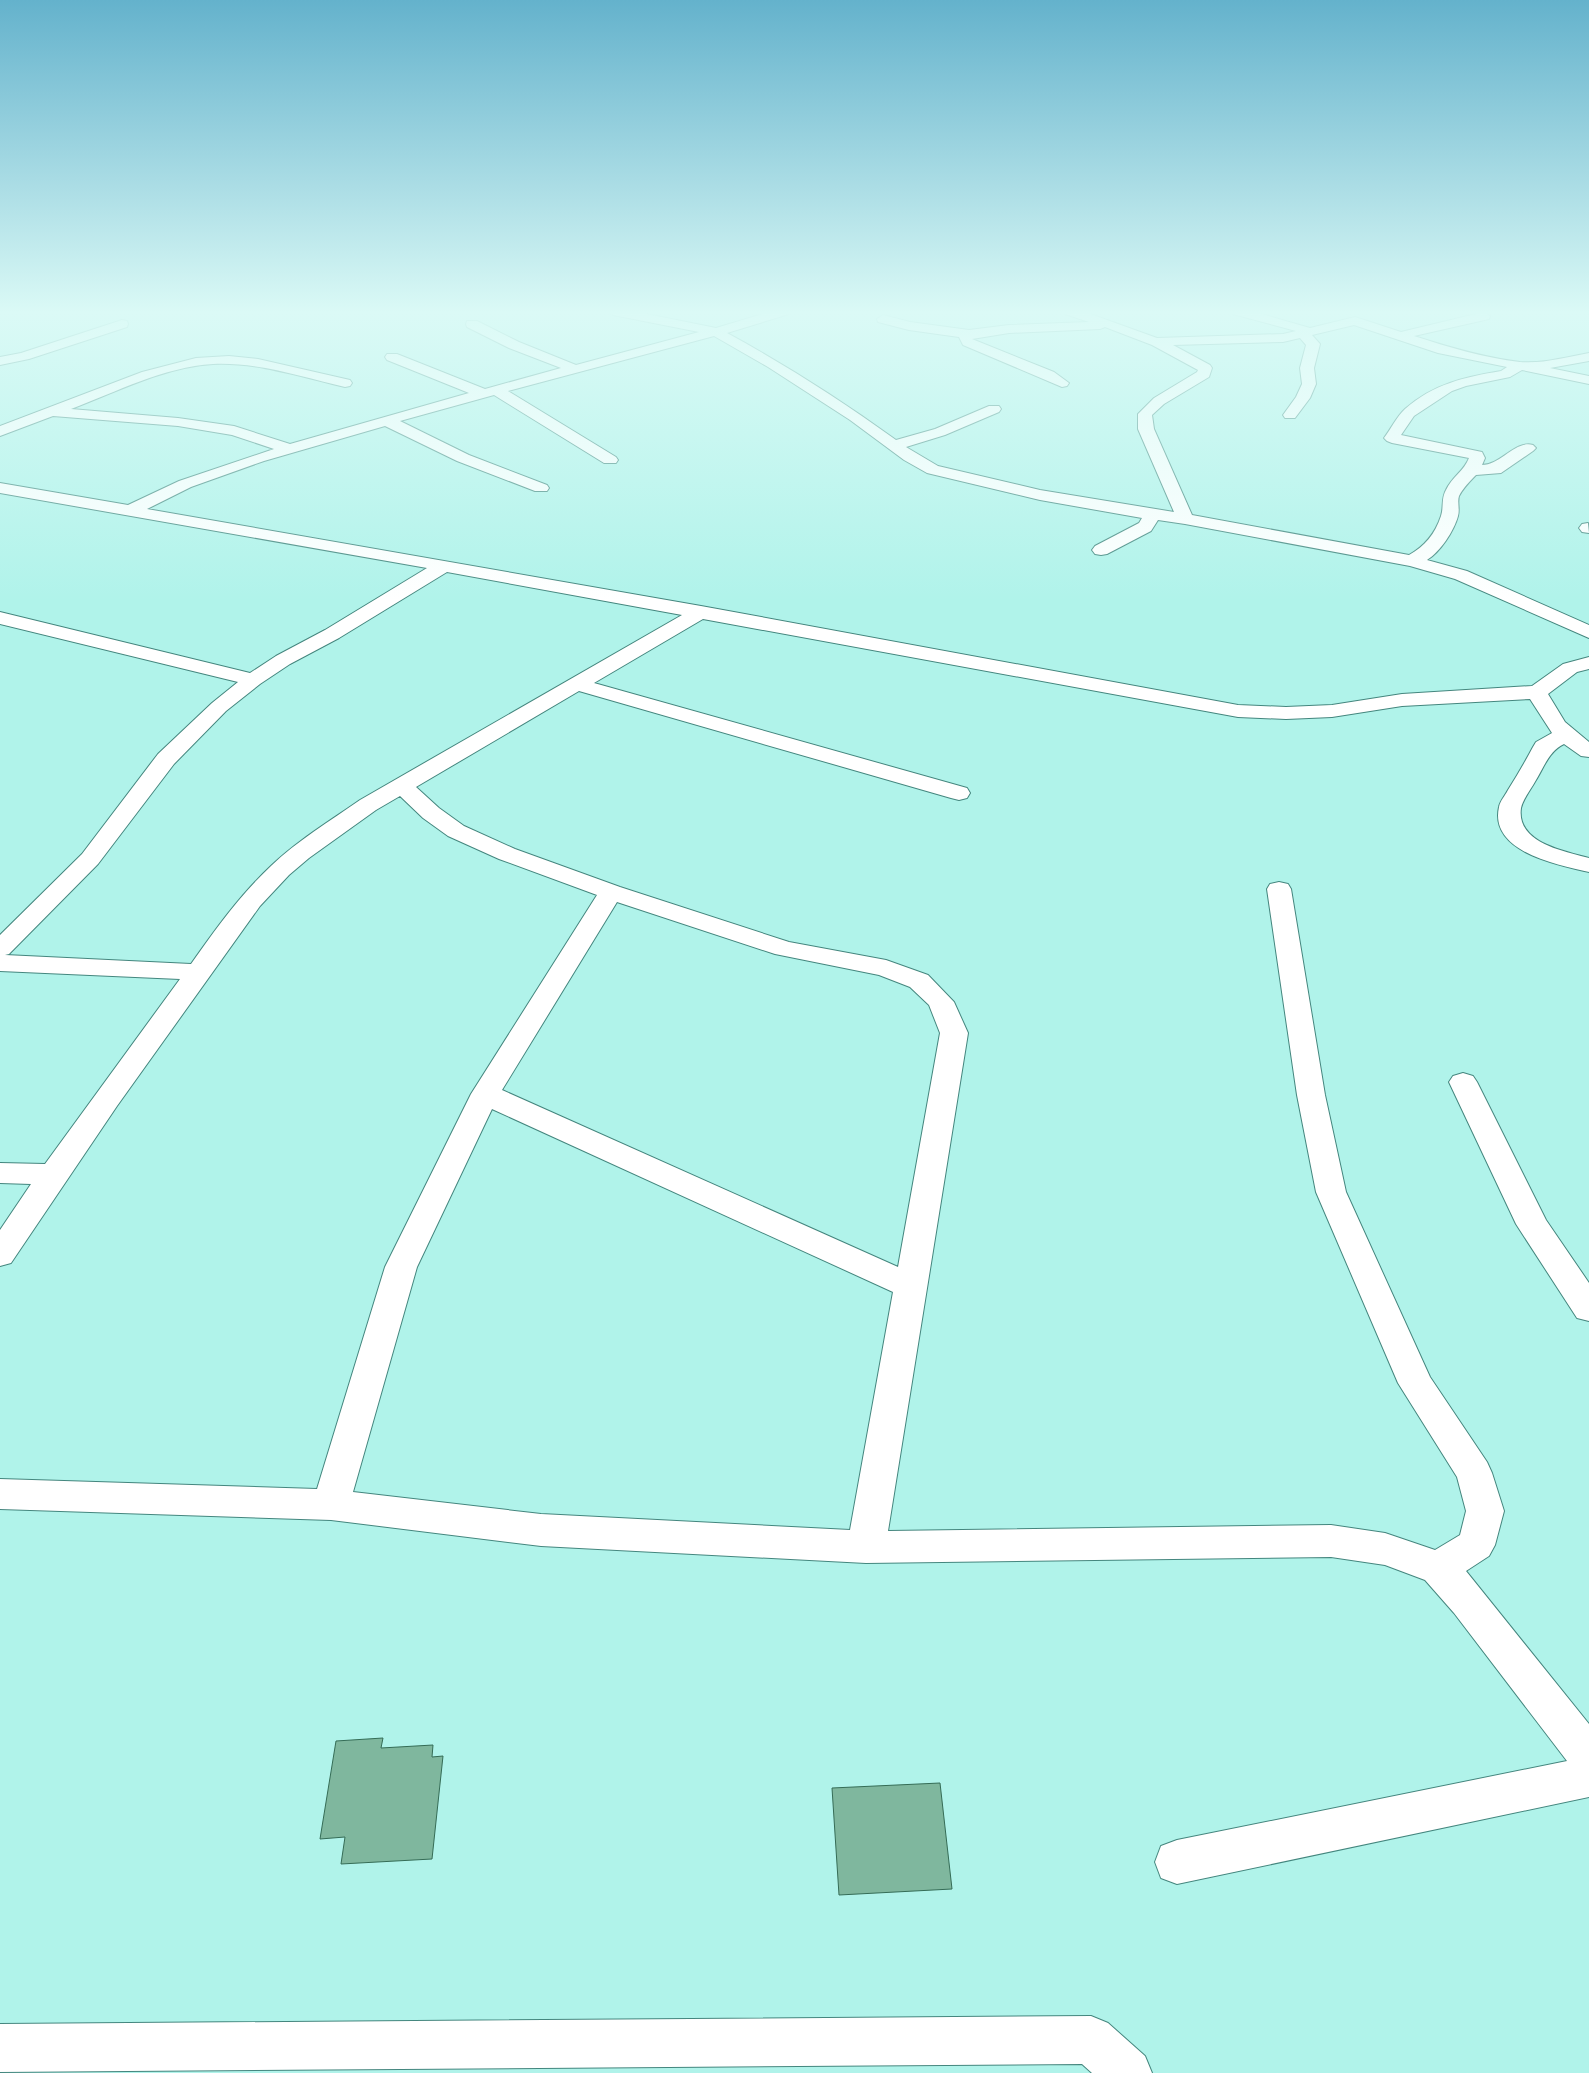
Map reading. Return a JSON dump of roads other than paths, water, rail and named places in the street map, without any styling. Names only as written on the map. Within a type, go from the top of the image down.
[{"type":"street","points":[[0,431],[61,408]]},
{"type":"street","points":[[128,512],[185,484],[291,448],[434,408]]},
{"type":"street","points":[[518,408],[610,460]]},
{"type":"street","points":[[841,408],[933,470],[1040,495],[1185,519],[1412,561],[1460,575],[1589,632]]},
{"type":"street","points":[[894,445],[940,432],[994,408]]},
{"type":"street","points":[[1152,408],[1145,414],[1146,429],[1185,519]]},
{"type":"street","points":[[1290,415],[1296,408]]},
{"type":"street","points":[[1412,561],[1429,551],[1440,535],[1450,515],[1450,499],[1455,488],[1472,470],[1477,458],[1476,455],[1392,438],[1409,413],[1417,408]]},
{"type":"street","points":[[49,412],[178,422],[234,431],[291,448]]},
{"type":"street","points":[[387,421],[463,458],[541,488]]},
{"type":"street","points":[[1472,470],[1495,470],[1528,448]]},
{"type":"street","points":[[4,497],[36,495],[701,612],[1238,711],[1286,714],[1332,711],[1402,700],[1537,692],[1570,668],[1589,662]]},
{"type":"street","points":[[1101,550],[1145,527],[1153,515]]},
{"type":"street","points":[[0,949],[90,859],[166,759],[219,707],[252,680],[444,566]]},
{"type":"street","points":[[0,1255],[52,1175],[199,972],[250,904],[279,871],[317,840],[368,805],[701,612]]},
{"type":"street","points":[[0,618],[252,680]]},
{"type":"street","points":[[576,684],[960,793]]},
{"type":"street","points":[[1537,692],[1557,728],[1576,745],[1589,751]]},
{"type":"street","points":[[1566,736],[1544,747],[1510,807],[1510,819],[1513,831],[1521,840],[1546,853],[1589,865]]},
{"type":"street","points":[[402,786],[431,813],[456,831],[507,854],[611,892],[784,949],[886,968],[919,981],[941,1002],[954,1033],[866,1547]]},
{"type":"street","points":[[1279,889],[1311,1095],[1331,1192],[1415,1383],[1474,1473],[1485,1511],[1476,1545],[1439,1568]]},
{"type":"street","points":[[331,1505],[402,1267],[485,1094],[611,892]]},
{"type":"street","points":[[0,962],[199,972]]},
{"type":"street","points":[[1463,1082],[1532,1224],[1589,1309]]},
{"type":"street","points":[[485,1094],[911,1286]]},
{"type":"street","points":[[0,1173],[52,1175]]},
{"type":"street","points":[[0,1494],[331,1505],[541,1530],[866,1547],[1331,1541],[1385,1549],[1439,1568],[1468,1601],[1589,1757]]},
{"type":"street","points":[[1177,1862],[1589,1777]]},
{"type":"street","points":[[0,2048],[1091,2040],[1128,2073]]}]
